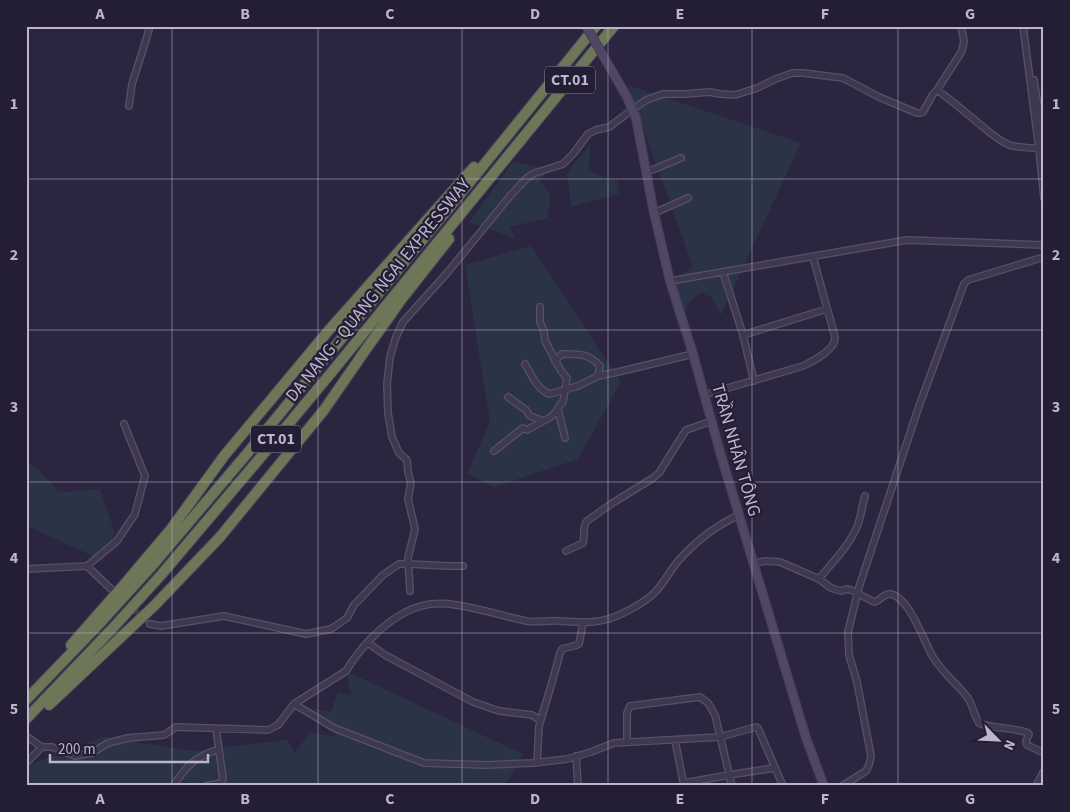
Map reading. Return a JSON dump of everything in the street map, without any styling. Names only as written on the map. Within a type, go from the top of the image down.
[{"type":"highway","name":"CT.01","points":[[498,143],[596,26]]},
{"type":"highway","name":"CT.01","points":[[516,149],[614,26]]},
{"type":"highway","points":[[26,698],[171,529],[224,456],[329,330],[498,143]]},
{"type":"highway","name":"DA NANG - QUANG NGAI EXPRESSWAY","points":[[26,698],[102,621],[151,567],[314,374],[498,143]]},
{"type":"highway","points":[[26,726],[155,605],[220,537],[324,410],[401,300],[516,149]]},
{"type":"highway","name":"DA NANG - QUANG NGAI EXPRESSWAY","points":[[26,719],[112,630],[161,574],[516,149]]},
{"type":"street","points":[[129,106],[132,84],[150,26]]},
{"type":"street","name":"TRẦN NHÂN TÔNG","points":[[586,26],[636,118],[654,213],[670,281],[806,738],[824,786]]},
{"type":"street","points":[[410,592],[408,564],[415,529],[408,498],[411,483],[408,472],[408,460],[399,453],[392,437],[388,414],[387,384],[392,347],[403,322],[527,178],[535,173],[563,164],[588,134],[609,127],[646,100],[663,94],[710,92],[735,95],[757,88],[788,74],[803,73],[843,78],[879,97],[920,113],[962,51],[964,41],[961,26]]},
{"type":"street","points":[[1025,26],[1042,148],[1044,198]]},
{"type":"street","points":[[937,90],[1000,140],[1012,146],[1042,148]]},
{"type":"street","points":[[647,172],[681,158]]},
{"type":"street","points":[[654,213],[688,198]]},
{"type":"street","points":[[670,281],[907,240],[1044,246]]},
{"type":"street","points":[[704,394],[803,366],[832,347],[835,337],[813,257]]},
{"type":"street","points":[[842,786],[866,771],[870,765],[871,756],[849,655],[848,632],[858,593],[918,409],[964,284],[968,280],[1044,257]]},
{"type":"street","points":[[723,272],[743,335],[754,381]]},
{"type":"street","points":[[494,451],[523,428],[527,430],[547,420],[558,410],[563,402],[567,378],[555,361],[545,341],[544,331],[540,322],[540,308]]},
{"type":"street","points":[[743,335],[827,309]]},
{"type":"street","points":[[555,361],[562,354],[579,354],[593,358],[600,366],[598,376]]},
{"type":"street","points":[[525,364],[540,388],[550,394],[578,386],[598,376],[693,354]]},
{"type":"street","points":[[508,397],[526,410],[530,416],[543,422]]},
{"type":"street","points":[[558,410],[565,438]]},
{"type":"street","points":[[566,551],[583,543],[585,538],[584,525],[587,521],[659,473],[686,430],[712,421]]},
{"type":"street","points":[[26,570],[87,566],[116,541],[136,514],[145,476],[124,424]]},
{"type":"street","points":[[818,579],[843,551],[850,539],[857,526],[865,496]]},
{"type":"street","points":[[26,736],[42,747],[52,747],[76,756],[92,753],[108,743],[128,738],[164,735],[176,727],[268,730],[278,725],[294,704],[346,671],[378,633],[405,612],[432,604],[456,605],[528,622],[558,620],[583,623],[612,618],[651,596],[694,545],[717,526],[739,515]]},
{"type":"street","points":[[754,563],[765,561],[780,562],[818,579],[831,588],[849,589],[874,602],[878,602],[889,593],[896,596],[915,619],[933,657],[969,700],[980,723],[1028,732],[1027,745],[1044,753]]},
{"type":"street","points":[[150,624],[160,626],[224,616],[306,634],[331,629],[347,618],[354,605],[383,575],[398,564],[462,566]]},
{"type":"street","points":[[87,566],[111,589]]},
{"type":"street","points":[[537,762],[540,720],[554,679],[560,652],[562,649],[579,644],[583,623]]},
{"type":"street","points":[[368,643],[386,655],[473,702],[499,710],[532,715],[540,720]]},
{"type":"street","points":[[627,742],[627,713],[630,706],[700,697],[708,703],[715,716],[732,786]]},
{"type":"street","points":[[294,704],[334,728],[424,763],[487,765],[537,762],[576,756],[614,743],[720,737],[754,727],[758,728],[783,786]]},
{"type":"street","points":[[206,786],[223,784],[216,728]]},
{"type":"street","points":[[675,740],[684,785],[774,768]]},
{"type":"street","points":[[26,763],[42,747]]},
{"type":"street","points":[[173,786],[185,769],[199,756],[220,749]]},
{"type":"street","points":[[576,756],[578,786]]},
{"type":"street","points":[[1036,786],[1044,771]]},
{"type":"shaded area","points":[[628,85],[801,143],[721,315],[711,297],[701,293],[690,302],[684,316],[670,281],[693,267]]},
{"type":"shaded area","points":[[591,143],[589,169],[602,177],[617,181],[619,186],[618,194],[571,207],[567,173]]},
{"type":"shaded area","points":[[513,162],[548,169],[540,181],[550,194],[547,218],[510,227],[515,238],[469,222]]},
{"type":"shaded area","points":[[531,246],[621,382],[578,459],[494,487],[467,473],[490,422],[465,265]]},
{"type":"shaded area","points":[[26,462],[38,469],[59,492],[100,489],[115,533],[103,561],[26,525]]},
{"type":"shaded area","points":[[346,671],[523,754],[505,786],[26,786],[26,766],[103,737],[192,751],[287,740],[295,753],[310,732],[337,737],[312,708],[331,712],[338,692],[351,696]]},
{"type":"tunnel","points":[[121,598],[150,624]]}]
